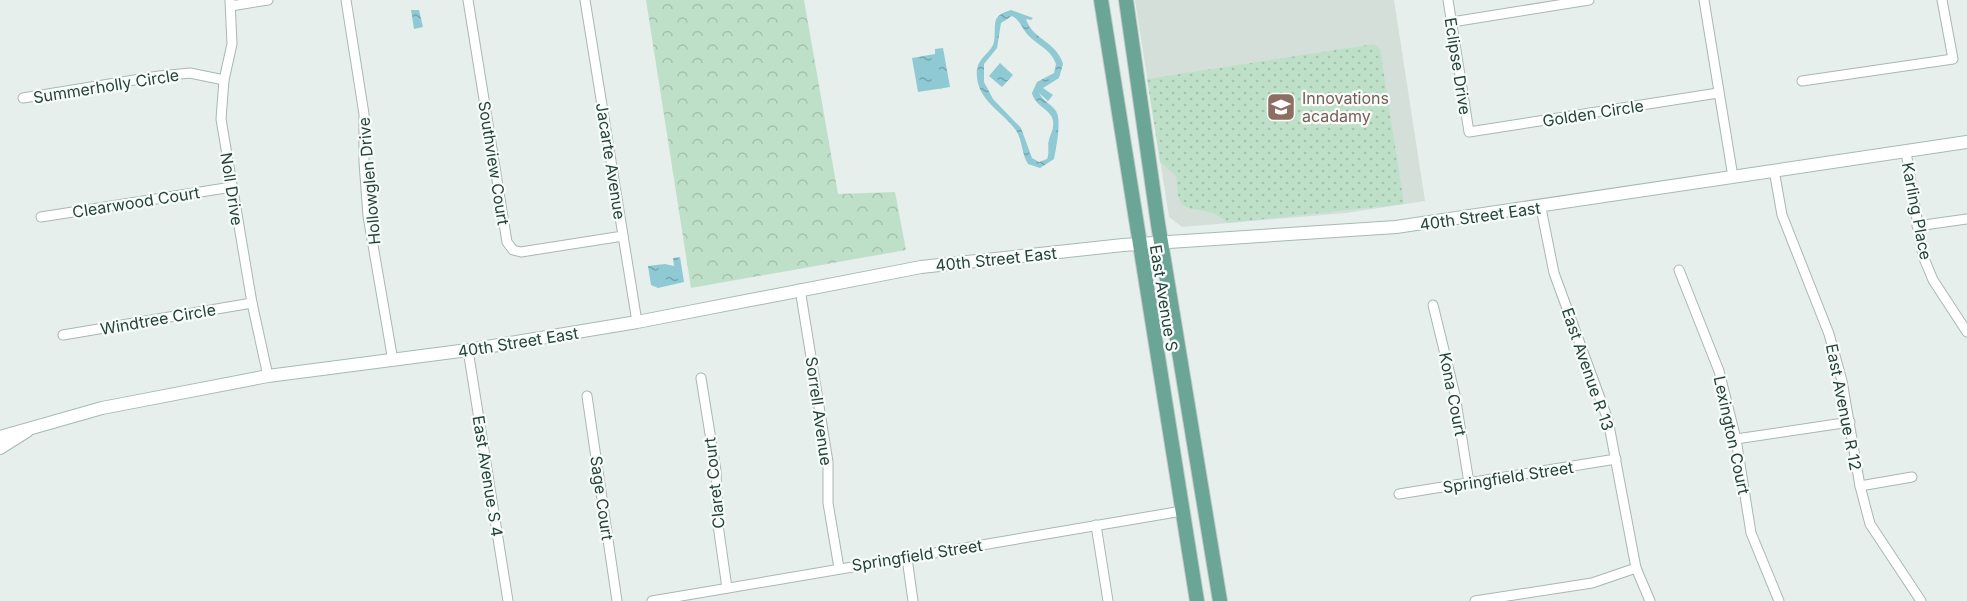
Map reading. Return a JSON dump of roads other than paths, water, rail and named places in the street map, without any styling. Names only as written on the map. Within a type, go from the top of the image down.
[{"type":"main road","name":"East Avenue S","points":[[1101,0],[1197,601]]},
{"type":"main road","name":"East Avenue S","points":[[1125,0],[1220,601]]},
{"type":"main road","name":"40th Street East","points":[[0,437],[102,408],[268,376],[468,351],[956,262],[1123,245],[1139,246],[1396,227],[1541,208],[1774,170],[1967,142]]},
{"type":"main road","name":"40th Street East","points":[[0,448],[33,427]]},
{"type":"street","points":[[231,3],[268,0]]},
{"type":"street","name":"Hollowglen Drive","points":[[346,0],[364,114],[364,162],[368,216],[393,361]]},
{"type":"street","name":"Southview Court","points":[[468,0],[507,242],[513,250],[521,252],[623,236]]},
{"type":"street","name":"Jacarte Avenue","points":[[585,0],[637,322]]},
{"type":"street","name":"Eclipse Drive","points":[[1448,0],[1468,132]]},
{"type":"street","points":[[1452,22],[1589,0]]},
{"type":"street","points":[[1704,0],[1733,177]]},
{"type":"street","points":[[1802,81],[1953,59],[1942,0]]},
{"type":"street","name":"Noll Drive","points":[[231,3],[232,44],[224,80],[221,119],[252,303],[268,376]]},
{"type":"street","name":"Summerholly Circle","points":[[23,99],[159,76],[190,73],[224,80]]},
{"type":"street","name":"Golden Circle","points":[[1468,132],[1718,93]]},
{"type":"street","name":"Karling Place","points":[[1905,152],[1923,256],[1933,280],[1967,332]]},
{"type":"street","name":"East Avenue R 12","points":[[1774,170],[1782,215],[1829,334],[1850,422],[1860,486],[1870,524],[1921,601]]},
{"type":"street","name":"Clearwood Court","points":[[41,217],[232,187]]},
{"type":"street","name":"East Avenue R 13","points":[[1541,208],[1554,273],[1608,420],[1636,568],[1650,601]]},
{"type":"street","points":[[1917,226],[1967,219]]},
{"type":"street","name":"Lexington Court","points":[[1679,270],[1719,371],[1736,439],[1751,533],[1779,601]]},
{"type":"street","name":"Sorrell Avenue","points":[[800,289],[828,462],[828,503],[839,568]]},
{"type":"street","name":"Windtree Circle","points":[[63,335],[252,303]]},
{"type":"street","name":"Kona Court","points":[[1433,305],[1455,395],[1469,483]]},
{"type":"street","name":"East Avenue S 4","points":[[468,351],[508,601]]},
{"type":"street","name":"Claret Court","points":[[701,378],[716,471],[718,525],[727,588]]},
{"type":"street","name":"Sage Court","points":[[587,396],[617,601]]},
{"type":"street","points":[[1736,439],[1850,422]]},
{"type":"street","name":"Springfield Street","points":[[1399,494],[1616,459]]},
{"type":"street","points":[[1860,486],[1912,477]]},
{"type":"street","name":"Springfield Street","points":[[652,601],[1182,511]]},
{"type":"street","points":[[1095,525],[1108,601]]},
{"type":"street","points":[[907,558],[913,601]]},
{"type":"street","points":[[1475,601],[1592,583],[1636,568]]},
{"type":"water","points":[[411,10],[419,10],[423,27],[414,29]]},
{"type":"water","points":[[1011,10],[1033,18],[1026,19],[1029,26],[1056,50],[1063,64],[1059,78],[1043,88],[1053,95],[1048,101],[1039,93],[1058,115],[1054,159],[1040,168],[1028,164],[1018,133],[984,96],[977,79],[978,65],[994,42],[995,22],[1004,12]],"holes":[[[1012,16],[1028,35],[1048,51],[1056,64],[1054,73],[1037,82],[1032,93],[1053,121],[1047,159],[1039,162],[1032,158],[1021,128],[993,99],[984,82],[984,64],[997,48],[1001,23]]]},
{"type":"water","points":[[943,48],[950,87],[918,92],[912,58],[935,54],[935,49]]},
{"type":"water","points":[[1000,63],[1013,75],[1002,87],[989,76]]},
{"type":"water","points":[[680,257],[684,282],[658,288],[651,285],[648,266],[665,264],[674,266],[673,258]]},
{"type":"place","name":"Innovations acadamy","points":[[1281,107]]}]
